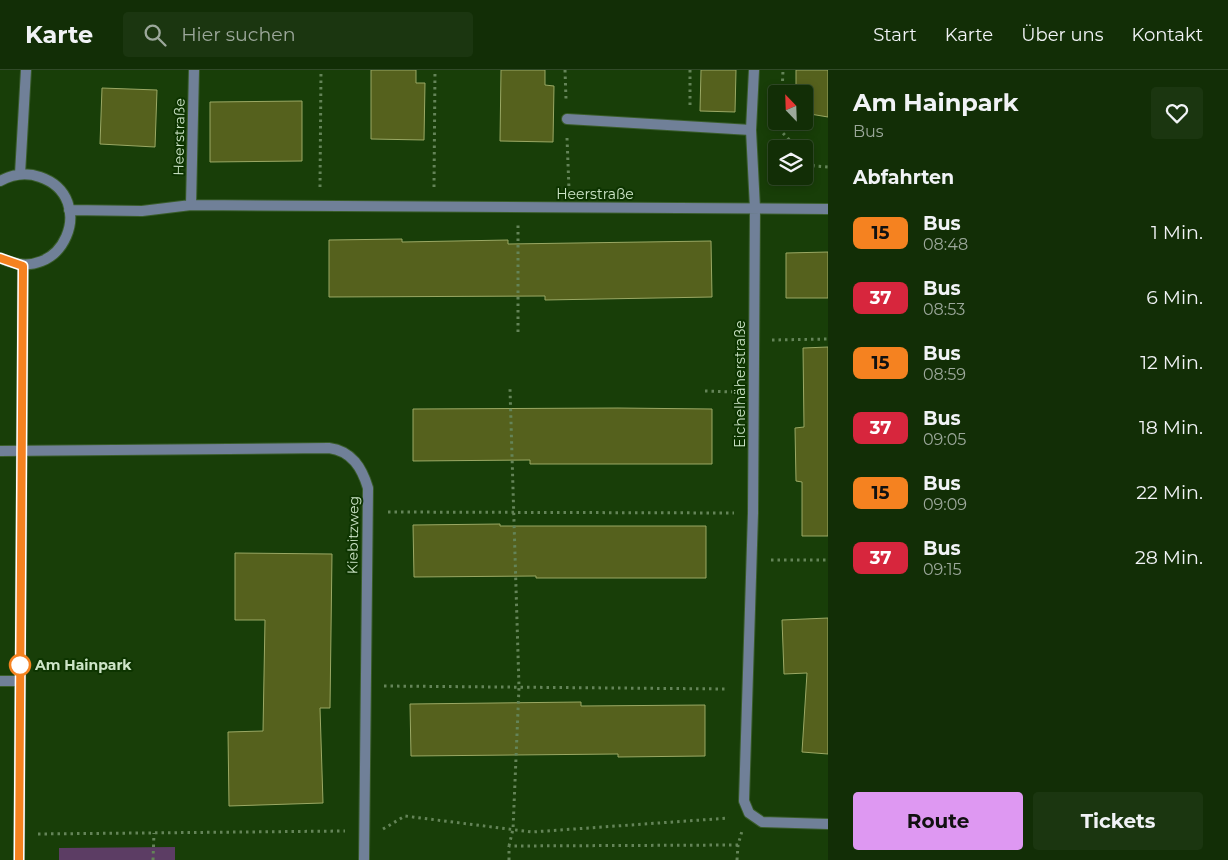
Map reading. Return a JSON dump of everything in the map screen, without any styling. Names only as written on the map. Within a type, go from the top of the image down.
[{"type":"street","points":[[20,174],[26,70]]},
{"type":"street","name":"Heerstraße","points":[[191,205],[194,70]]},
{"type":"street","points":[[754,70],[751,130],[755,208]]},
{"type":"street","points":[[567,118],[690,128],[751,130]]},
{"type":"street","points":[[0,181],[20,174],[33,174],[54,184],[62,193],[69,210],[68,234],[58,251],[43,262],[23,266],[0,258]]},
{"type":"street","name":"Heerstraße","points":[[69,210],[142,211],[191,205],[828,209]]},
{"type":"street","name":"Eichelhäherstraße","points":[[749,812],[744,801],[753,514],[755,208]]},
{"type":"street","points":[[19,860],[23,266]]},
{"type":"street","name":"Kiebitzweg","points":[[0,451],[338,449],[353,458],[364,473],[368,488],[364,860]]},
{"type":"street","points":[[0,681],[20,681]]},
{"type":"street","points":[[749,812],[762,822],[828,824]]},
{"type":"path","points":[[320,206],[322,70]]},
{"type":"path","points":[[434,206],[435,70]]},
{"type":"path","points":[[690,70],[690,128]]},
{"type":"path","points":[[782,85],[783,70]]},
{"type":"path","points":[[781,130],[790,140]]},
{"type":"path","points":[[813,165],[828,166]]},
{"type":"path","points":[[518,207],[518,332]]},
{"type":"path","points":[[754,340],[828,339]]},
{"type":"path","points":[[509,860],[509,846],[513,829],[518,687],[515,513],[510,389]]},
{"type":"path","points":[[705,392],[755,393]]},
{"type":"path","points":[[367,512],[753,514]]},
{"type":"path","points":[[752,560],[828,560]]},
{"type":"path","points":[[366,686],[748,689]]},
{"type":"path","points":[[19,834],[364,831],[386,828],[405,816],[532,832],[722,820],[749,812]]},
{"type":"path","points":[[737,860],[738,845],[749,812]]},
{"type":"path","points":[[153,860],[154,833]]},
{"type":"path","points":[[509,846],[738,845]]},
{"type":"shaded area","points":[[175,847],[175,860],[59,860],[59,848]]},
{"type":"building","points":[[371,70],[416,70],[416,83],[425,83],[424,140],[371,139]]},
{"type":"building","points":[[501,70],[545,70],[545,85],[554,86],[553,142],[500,141]]},
{"type":"building","points":[[701,70],[736,70],[735,112],[700,111]]},
{"type":"building","points":[[796,70],[828,70],[828,117],[813,114],[813,85],[796,85]]},
{"type":"building","points":[[102,88],[157,90],[155,147],[100,144]]},
{"type":"building","points":[[302,101],[302,161],[210,162],[210,102]]},
{"type":"building","points":[[402,239],[402,242],[508,240],[508,244],[711,241],[712,297],[545,300],[545,296],[329,297],[329,240]]},
{"type":"building","points":[[828,252],[828,298],[786,298],[786,253]]},
{"type":"building","points":[[828,347],[828,536],[802,536],[802,482],[796,481],[795,428],[804,427],[803,348]]},
{"type":"building","points":[[413,409],[712,409],[712,464],[530,464],[530,460],[413,461]]},
{"type":"building","points":[[500,524],[500,526],[706,526],[706,578],[414,577],[413,525]]},
{"type":"building","points":[[235,553],[332,554],[330,708],[320,708],[323,803],[229,806],[228,732],[263,731],[265,620],[235,620]]},
{"type":"building","points":[[828,618],[828,754],[802,752],[807,673],[784,674],[782,620]]},
{"type":"building","points":[[581,702],[581,706],[705,705],[705,756],[618,757],[618,754],[411,756],[410,704]]},
{"type":"bus line","name":"15","points":[[0,258],[12,264],[23,266],[19,860]]},
{"type":"place","name":"Am Hainpark","points":[[20,665]]}]
